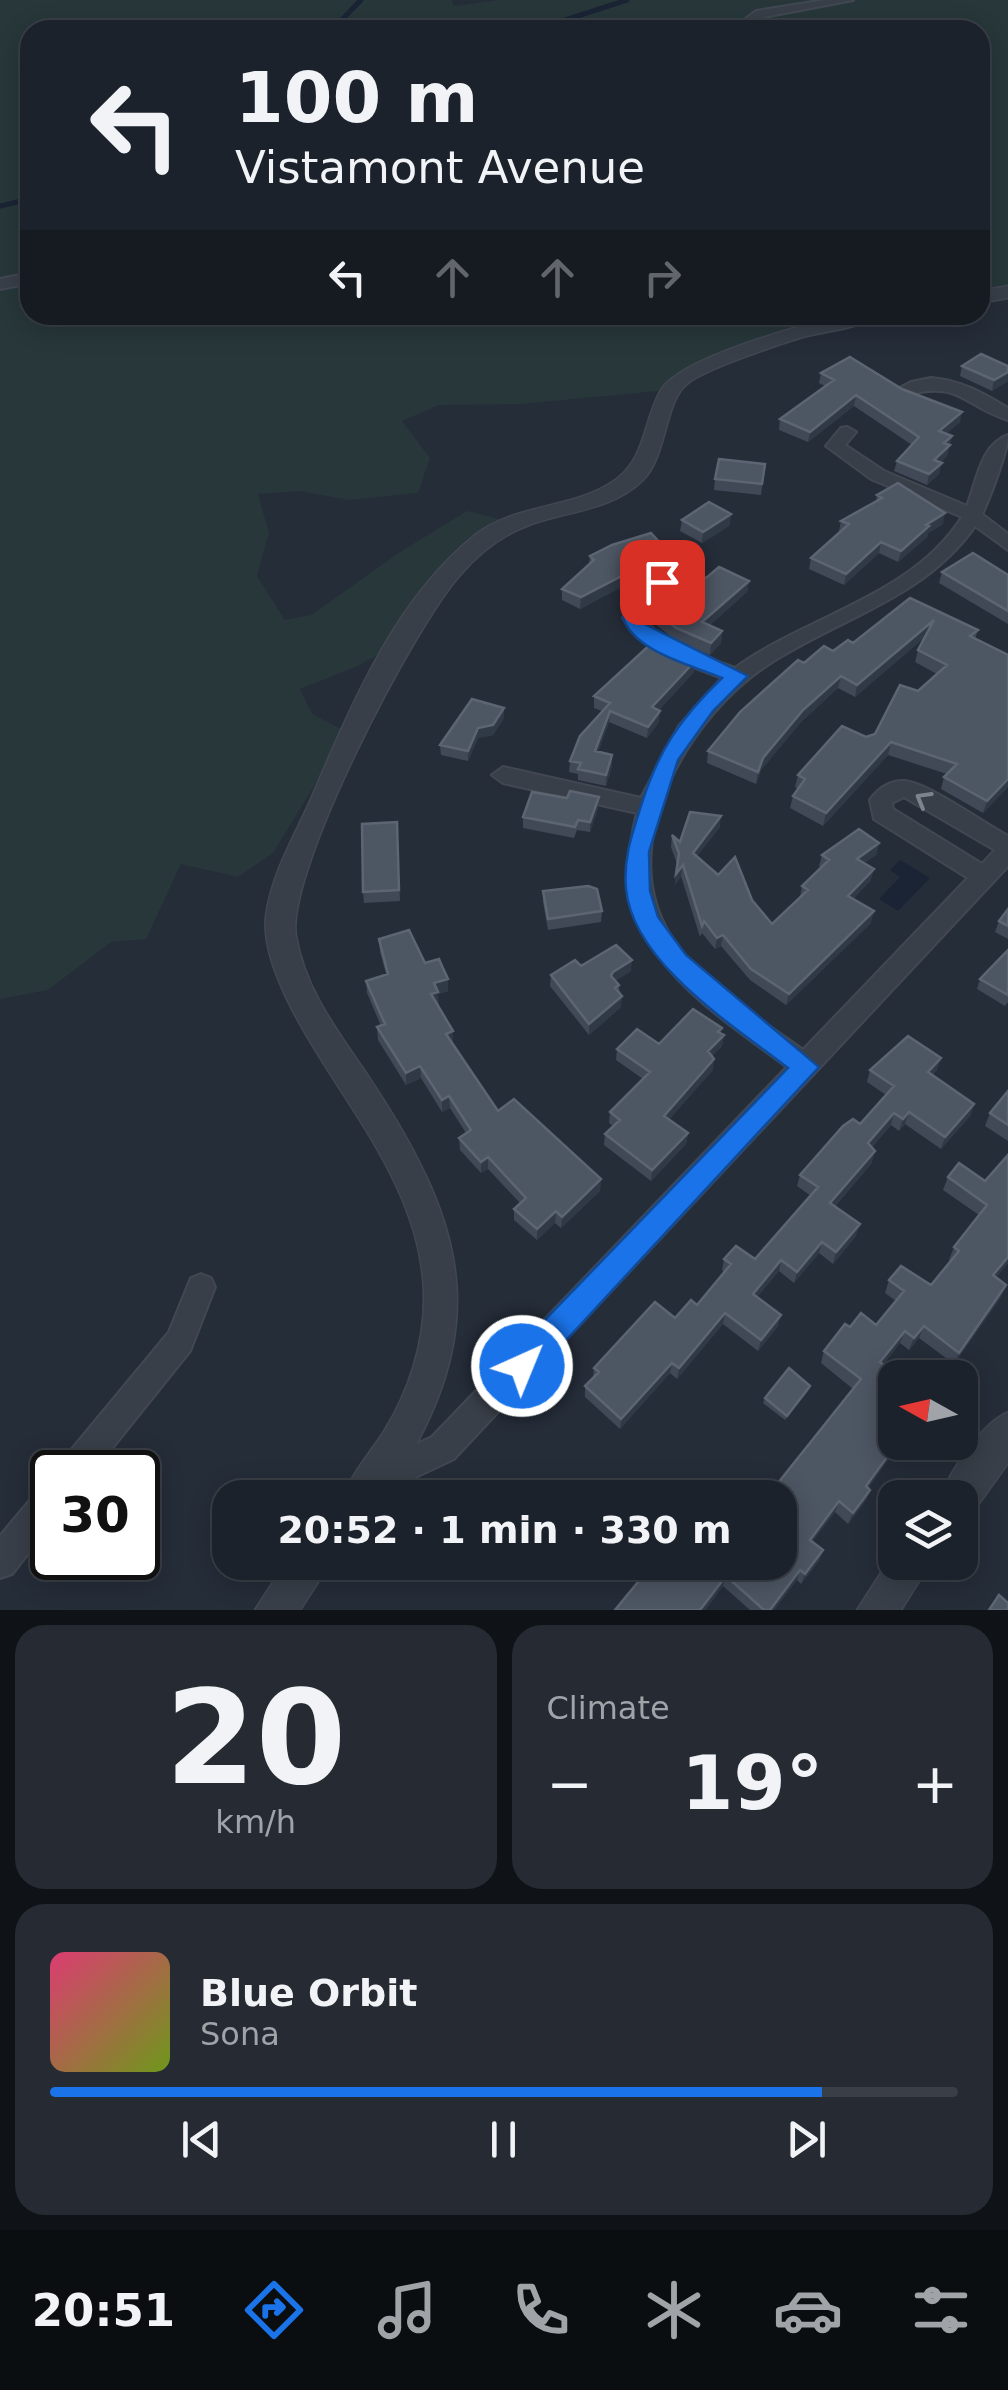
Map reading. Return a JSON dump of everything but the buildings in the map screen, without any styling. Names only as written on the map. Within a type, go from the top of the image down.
[{"type":"street","points":[[752,20],[760,14],[847,0]]},
{"type":"street","points":[[374,1480],[416,1418],[438,1355],[443,1292],[433,1228],[404,1162],[298,994],[280,932],[287,890],[299,855],[395,648],[423,604],[488,536],[628,482],[645,466],[657,444],[669,390],[681,378],[791,334],[827,325]]},
{"type":"street","points":[[902,391],[919,382],[948,381],[1008,415]]},
{"type":"street","points":[[847,432],[835,446],[856,466],[974,512],[1008,544]]},
{"type":"street","points":[[806,1067],[714,997],[660,943],[638,891],[638,852],[649,808],[667,758],[706,706],[737,676],[908,581],[940,558],[974,512],[992,458],[1008,440]]},
{"type":"street","points":[[662,582],[640,602],[633,618],[636,628],[671,649],[737,676]]},
{"type":"street","points":[[503,774],[649,808]]},
{"type":"street","points":[[384,1480],[443,1448],[806,1067],[983,876],[1008,849],[907,789],[891,791],[881,800],[882,813],[983,876]]},
{"type":"street","points":[[91,1450],[180,1341],[201,1288]]},
{"type":"street","points":[[972,1480],[1008,1431]]},
{"type":"street","points":[[0,1562],[30,1525]]},
{"type":"street","points":[[275,1610],[298,1580]]},
{"type":"street","points":[[878,1610],[899,1580]]},
{"type":"shaded area","points":[[0,0],[452,0],[454,6],[499,0],[1008,0],[1008,292],[990,295],[990,20],[20,20],[20,325],[835,325],[705,367],[669,390],[521,404],[439,405],[402,421],[430,458],[418,493],[349,500],[299,491],[258,494],[269,533],[257,576],[285,620],[311,615],[400,552],[467,511],[499,519],[476,532],[445,562],[378,655],[300,689],[312,714],[347,732],[273,853],[238,877],[181,864],[146,939],[111,942],[48,990],[0,999]]},
{"type":"water","points":[[900,860],[930,878],[898,911],[879,899],[900,877],[890,870]]},
{"type":"waterway","points":[[342,20],[361,0]]},
{"type":"waterway","points":[[565,20],[627,0]]},
{"type":"waterway","points":[[0,206],[20,201]]},
{"type":"route","points":[[522,1366],[806,1067],[714,997],[677,962],[647,920],[638,891],[638,852],[667,758],[706,706],[737,676],[671,649],[636,628],[633,618],[640,602],[662,582]]}]
